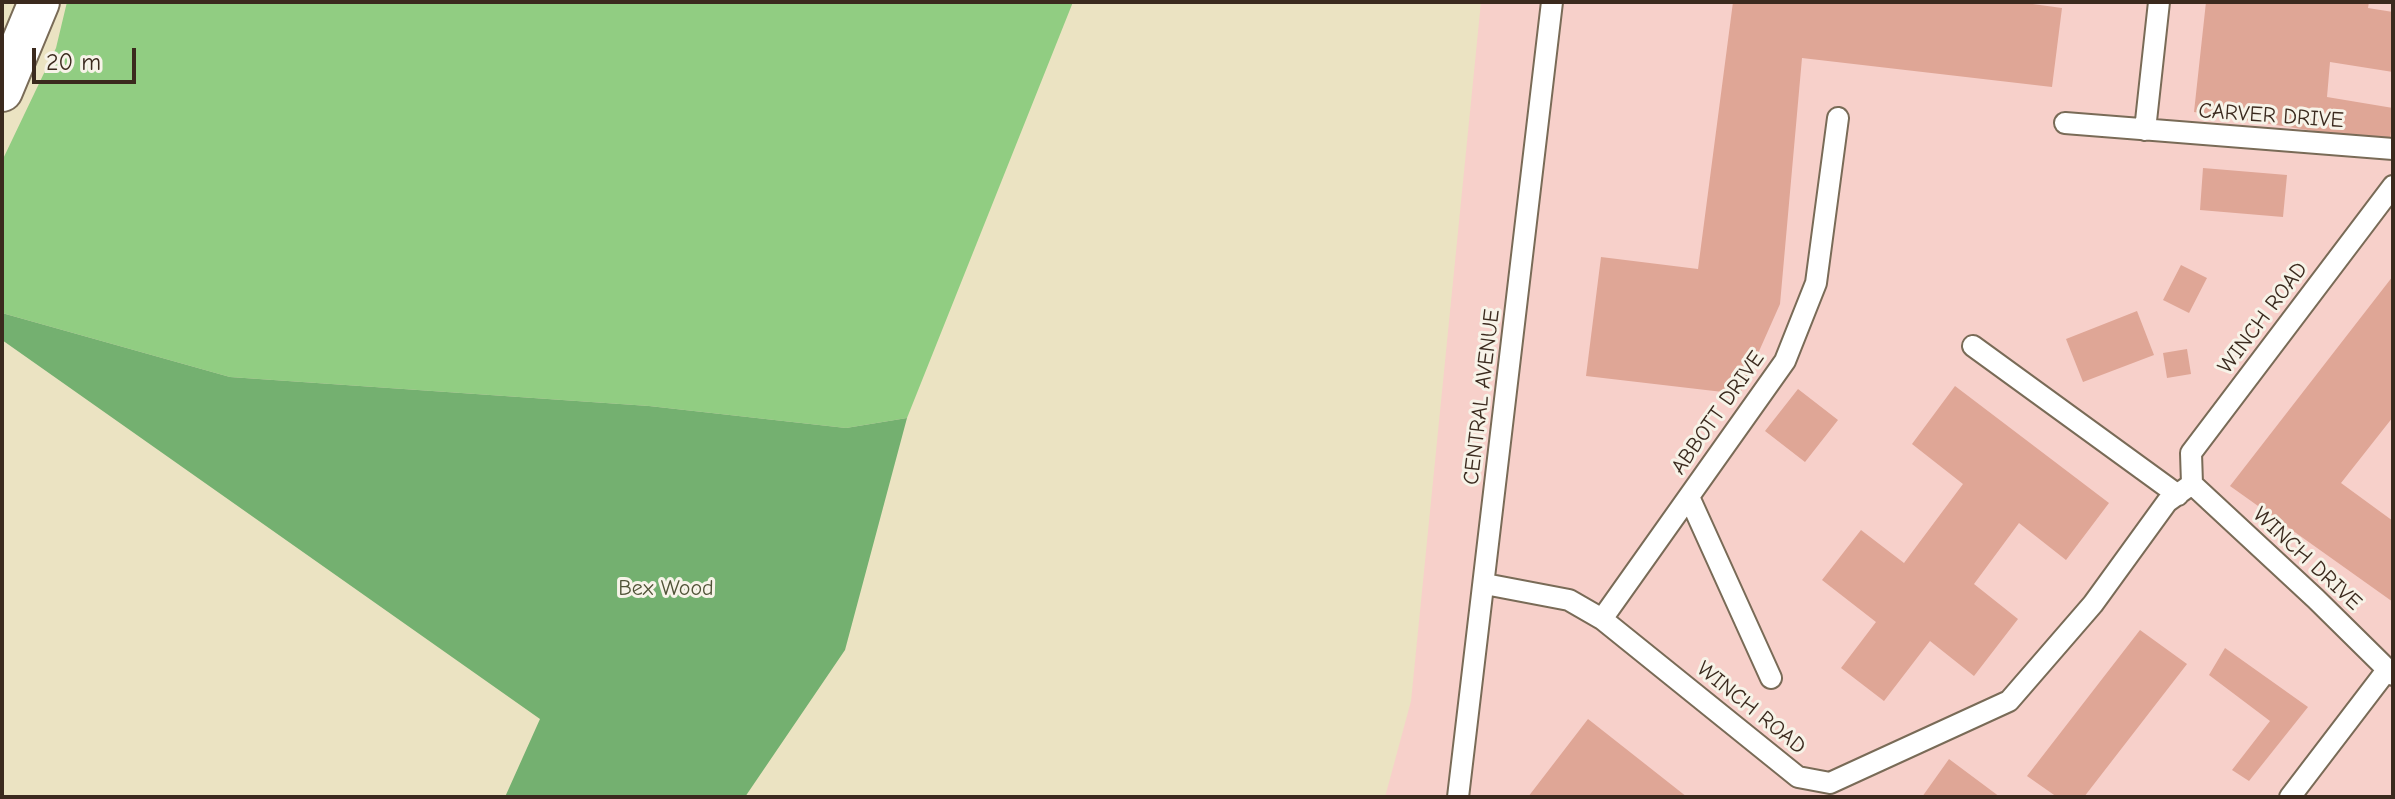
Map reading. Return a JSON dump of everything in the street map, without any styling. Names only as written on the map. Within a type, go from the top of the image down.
[{"type":"street","points":[[2,91],[39,2]]},
{"type":"lane","name":"CENTRAL AVENUE","points":[[1458,797],[1552,2]]},
{"type":"lane","points":[[2145,130],[2159,2]]},
{"type":"lane","name":"ABBOTT DRIVE","points":[[1602,619],[1785,361],[1816,283],[1838,118]]},
{"type":"lane","name":"CARVER DRIVE","points":[[2065,123],[2393,149]]},
{"type":"lane","name":"WINCH ROAD","points":[[1485,584],[1569,600],[1602,619],[1798,777],[1830,783],[1885,759],[2009,701],[2093,604],[2167,502],[2185,489],[2191,453],[2393,186]]},
{"type":"lane","name":"WINCH DRIVE","points":[[1973,346],[2185,489],[2316,599],[2390,672]]},
{"type":"lane","points":[[1689,497],[1771,678]]},
{"type":"lane","points":[[2290,797],[2390,672]]},
{"type":"shaded area","points":[[1481,2],[2393,2],[2393,797],[1385,797],[1411,701]]},
{"type":"green space","points":[[67,2],[1073,2],[907,418],[846,428],[649,406],[230,377],[2,313],[2,161],[56,48]]},
{"type":"green space","name":"Bex Wood","points":[[2,313],[230,377],[649,406],[846,428],[907,418],[845,650],[745,797],[505,797],[540,719],[2,340]]},
{"type":"building","points":[[1733,2],[2018,2],[2062,8],[2052,87],[1802,58],[1780,304],[1740,394],[1586,376],[1601,257],[1698,269]]},
{"type":"building","points":[[2206,2],[2369,2],[2368,8],[2393,12],[2393,72],[2330,62],[2327,97],[2393,108],[2390,143],[2194,112]]},
{"type":"building","points":[[2203,168],[2287,175],[2283,217],[2200,210]]},
{"type":"building","points":[[2181,265],[2207,278],[2189,313],[2163,300]]},
{"type":"building","points":[[2393,276],[2393,417],[2341,483],[2393,521],[2393,602],[2230,486]]},
{"type":"building","points":[[2137,311],[2154,355],[2083,382],[2066,339]]},
{"type":"building","points":[[2187,349],[2191,374],[2167,378],[2163,353]]},
{"type":"building","points":[[1955,386],[2109,503],[2066,560],[2019,523],[1974,584],[2018,619],[1974,676],[1930,641],[1884,701],[1841,668],[1876,622],[1822,580],[1861,530],[1904,563],[1963,484],[1912,444]]},
{"type":"building","points":[[1798,389],[1838,420],[1805,462],[1765,431]]},
{"type":"building","points":[[2140,630],[2187,664],[2084,797],[2057,797],[2027,776]]},
{"type":"building","points":[[2225,648],[2308,707],[2249,781],[2232,770],[2270,721],[2209,675]]},
{"type":"building","points":[[1588,719],[1687,797],[1528,797]]},
{"type":"building","points":[[1949,759],[2000,797],[1922,797]]}]
